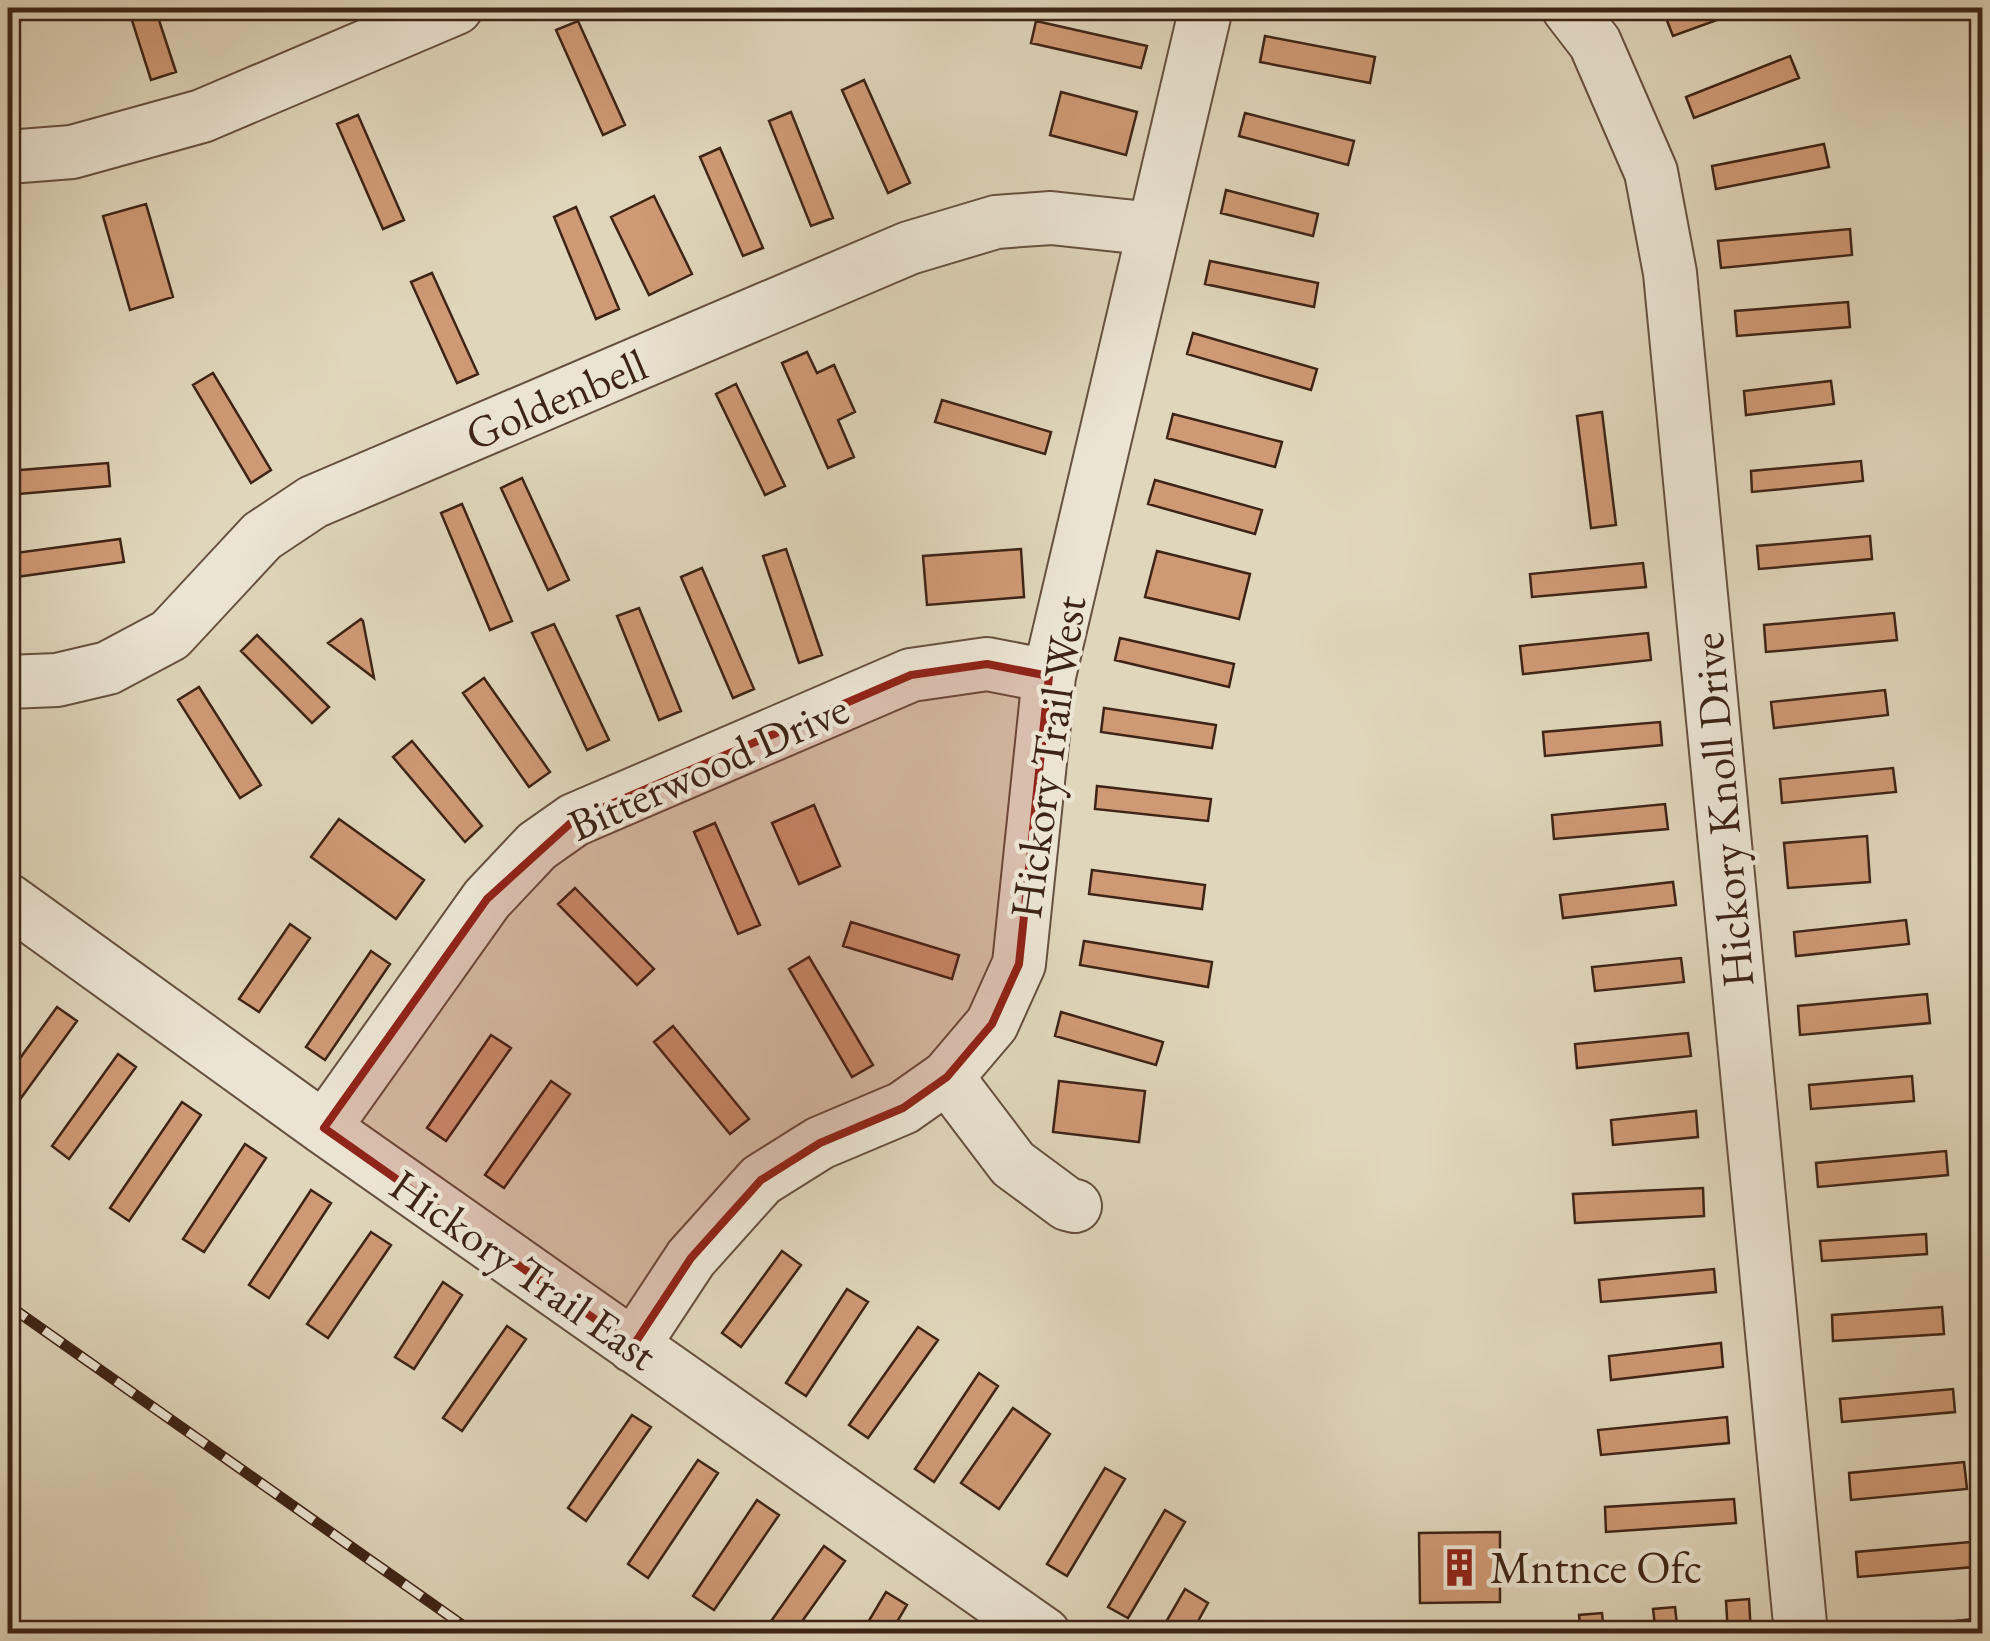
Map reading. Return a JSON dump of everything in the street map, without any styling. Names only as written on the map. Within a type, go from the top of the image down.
[{"type":"street","points":[[8,157],[72,152],[202,116],[456,8]]},
{"type":"street","name":"Hickory Trail West","points":[[633,1346],[692,1258],[761,1180],[820,1142],[902,1108],[947,1077],[992,1024],[1019,964],[1049,676],[1206,8]]},
{"type":"street","name":"Hickory Knoll Drive","points":[[1568,8],[1595,43],[1650,172],[1670,273],[1801,1634]]},
{"type":"street","name":"Goldenbell","points":[[8,682],[58,680],[108,668],[170,635],[262,536],[313,502],[909,248],[1014,220],[1051,218],[1154,229]]},
{"type":"street","name":"Bitterwood Drive","points":[[324,1128],[487,899],[538,846],[574,820],[911,675],[988,664],[1049,676]]},
{"type":"street","name":"Hickory Trail East","points":[[8,900],[324,1128],[1044,1634]]},
{"type":"street","points":[[947,1077],[1013,1164],[1075,1206]]},
{"type":"highlighted area","points":[[987,664],[1049,676],[1019,964],[992,1024],[947,1077],[903,1108],[820,1143],[761,1180],[691,1258],[633,1346],[324,1128],[487,899],[574,820],[911,675]]},
{"type":"building","points":[[128,8],[155,8],[176,72],[151,80]]},
{"type":"building","points":[[1677,8],[1750,8],[1673,36],[1664,13]]},
{"type":"building","points":[[578,21],[625,125],[603,135],[556,30]]},
{"type":"building","points":[[1036,21],[1147,46],[1141,68],[1031,43]]},
{"type":"building","points":[[1265,36],[1375,57],[1370,83],[1260,62]]},
{"type":"building","points":[[1790,56],[1799,78],[1694,118],[1686,97]]},
{"type":"building","points":[[864,80],[910,183],[888,193],[842,90]]},
{"type":"building","points":[[1061,92],[1137,112],[1126,155],[1050,135]]},
{"type":"building","points":[[791,112],[833,218],[811,226],[769,121]]},
{"type":"building","points":[[1245,113],[1354,141],[1348,165],[1239,136]]},
{"type":"building","points":[[358,115],[404,220],[383,229],[337,124]]},
{"type":"building","points":[[1824,144],[1829,167],[1716,189],[1712,166]]},
{"type":"building","points":[[720,148],[763,248],[743,256],[700,157]]},
{"type":"building","points":[[1226,190],[1318,214],[1313,236],[1221,213]]},
{"type":"building","points":[[654,196],[692,274],[649,295],[611,217]]},
{"type":"building","points":[[146,204],[173,297],[130,310],[103,216]]},
{"type":"building","points":[[576,207],[619,309],[596,319],[554,217]]},
{"type":"building","points":[[1850,229],[1852,255],[1721,268],[1718,241]]},
{"type":"building","points":[[1210,261],[1318,283],[1314,307],[1205,284]]},
{"type":"building","points":[[432,273],[478,374],[457,383],[411,282]]},
{"type":"building","points":[[1848,302],[1850,327],[1737,336],[1735,311]]},
{"type":"building","points":[[1193,333],[1317,369],[1311,390],[1187,354]]},
{"type":"building","points":[[807,352],[817,373],[834,365],[855,412],[838,420],[854,457],[828,468],[782,363]]},
{"type":"building","points":[[213,373],[271,470],[251,483],[193,385]]},
{"type":"building","points":[[1831,381],[1834,404],[1746,415],[1744,391]]},
{"type":"building","points":[[736,384],[785,486],[765,495],[716,394]]},
{"type":"building","points":[[942,400],[1051,432],[1045,454],[935,422]]},
{"type":"building","points":[[1602,412],[1616,525],[1591,528],[1577,416]]},
{"type":"building","points":[[1173,414],[1282,442],[1275,467],[1167,438]]},
{"type":"building","points":[[1861,461],[1863,481],[1752,492],[1751,471]]},
{"type":"building","points":[[108,463],[110,486],[8,495],[8,471]]},
{"type":"building","points":[[522,478],[569,580],[548,590],[501,488]]},
{"type":"building","points":[[1155,480],[1262,510],[1255,534],[1148,504]]},
{"type":"building","points":[[462,504],[512,621],[490,630],[441,513]]},
{"type":"building","points":[[1870,536],[1872,559],[1759,569],[1757,546]]},
{"type":"building","points":[[120,539],[124,562],[9,578],[8,554]]},
{"type":"building","points":[[786,549],[822,655],[799,663],[763,556]]},
{"type":"building","points":[[1021,549],[1024,597],[927,605],[923,556]]},
{"type":"building","points":[[1157,551],[1250,574],[1239,619],[1145,597]]},
{"type":"building","points":[[1643,563],[1646,587],[1532,597],[1530,574]]},
{"type":"building","points":[[702,568],[754,689],[733,698],[681,577]]},
{"type":"building","points":[[639,608],[681,711],[659,720],[617,616]]},
{"type":"building","points":[[1894,613],[1897,640],[1766,652],[1764,625]]},
{"type":"building","points":[[363,621],[374,678],[328,643]]},
{"type":"building","points":[[554,624],[609,740],[587,750],[532,633]]},
{"type":"building","points":[[1648,633],[1651,660],[1523,674],[1520,646]]},
{"type":"building","points":[[257,635],[329,707],[312,723],[241,651]]},
{"type":"building","points":[[1120,638],[1234,664],[1229,687],[1115,660]]},
{"type":"building","points":[[484,678],[550,772],[529,787],[463,693]]},
{"type":"building","points":[[199,687],[261,785],[240,798],[178,700]]},
{"type":"building","points":[[1885,690],[1888,715],[1774,728],[1771,702]]},
{"type":"building","points":[[1104,708],[1216,725],[1212,748],[1101,732]]},
{"type":"building","points":[[1660,722],[1662,745],[1545,756],[1543,732]]},
{"type":"building","points":[[412,741],[482,826],[465,842],[393,757]]},
{"type":"building","points":[[1893,768],[1896,792],[1782,803],[1780,779]]},
{"type":"building","points":[[1097,786],[1211,799],[1208,821],[1095,809]]},
{"type":"building","points":[[1665,804],[1668,829],[1554,839],[1552,815]]},
{"type":"building","points":[[814,805],[840,866],[799,884],[772,823]]},
{"type":"building","points":[[339,819],[424,880],[396,919],[311,857]]},
{"type":"building","points":[[715,823],[760,925],[738,934],[694,832]]},
{"type":"building","points":[[1867,836],[1870,882],[1788,888],[1784,843]]},
{"type":"building","points":[[1092,870],[1205,885],[1202,909],[1089,894]]},
{"type":"building","points":[[1673,882],[1676,905],[1563,918],[1560,895]]},
{"type":"building","points":[[575,888],[654,969],[637,985],[558,904]]},
{"type":"building","points":[[1906,920],[1909,944],[1796,956],[1794,932]]},
{"type":"building","points":[[851,922],[959,955],[952,979],[843,946]]},
{"type":"building","points":[[290,924],[310,938],[259,1012],[239,999]]},
{"type":"building","points":[[1084,941],[1212,962],[1208,987],[1080,965]]},
{"type":"building","points":[[371,951],[390,964],[325,1060],[306,1047]]},
{"type":"building","points":[[809,957],[873,1065],[852,1077],[789,969]]},
{"type":"building","points":[[1681,958],[1684,982],[1595,991],[1592,967]]},
{"type":"building","points":[[1927,994],[1930,1023],[1800,1035],[1798,1006]]},
{"type":"building","points":[[57,1007],[77,1021],[8,1116],[8,1075]]},
{"type":"building","points":[[1061,1012],[1163,1042],[1156,1065],[1055,1036]]},
{"type":"building","points":[[673,1026],[749,1119],[730,1134],[654,1042]]},
{"type":"building","points":[[1688,1033],[1691,1056],[1577,1068],[1575,1044]]},
{"type":"building","points":[[491,1035],[511,1048],[446,1141],[427,1128]]},
{"type":"building","points":[[118,1054],[136,1067],[69,1159],[52,1146]]},
{"type":"building","points":[[1912,1076],[1914,1101],[1811,1109],[1809,1085]]},
{"type":"building","points":[[551,1081],[570,1094],[504,1188],[485,1175]]},
{"type":"building","points":[[1059,1081],[1145,1091],[1139,1142],[1053,1132]]},
{"type":"building","points":[[182,1102],[201,1115],[129,1221],[110,1208]]},
{"type":"building","points":[[1696,1111],[1698,1137],[1613,1145],[1611,1120]]},
{"type":"building","points":[[245,1144],[266,1158],[204,1252],[183,1239]]},
{"type":"building","points":[[1946,1151],[1948,1175],[1818,1187],[1816,1163]]},
{"type":"building","points":[[1703,1188],[1704,1216],[1575,1223],[1573,1194]]},
{"type":"building","points":[[311,1190],[331,1203],[269,1298],[249,1285]]},
{"type":"building","points":[[371,1232],[391,1245],[328,1338],[307,1324]]},
{"type":"building","points":[[1926,1234],[1927,1254],[1822,1261],[1820,1241]]},
{"type":"building","points":[[782,1251],[801,1265],[741,1347],[722,1333]]},
{"type":"building","points":[[1714,1269],[1716,1292],[1601,1302],[1599,1280]]},
{"type":"building","points":[[443,1282],[462,1295],[414,1369],[395,1357]]},
{"type":"building","points":[[847,1289],[868,1302],[806,1396],[786,1383]]},
{"type":"building","points":[[1942,1307],[1944,1334],[1833,1341],[1832,1315]]},
{"type":"building","points":[[507,1326],[526,1339],[462,1431],[443,1418]]},
{"type":"building","points":[[918,1327],[938,1340],[868,1438],[849,1425]]},
{"type":"building","points":[[1721,1343],[1723,1367],[1611,1380],[1609,1356]]},
{"type":"building","points":[[979,1373],[998,1386],[934,1482],[915,1469]]},
{"type":"building","points":[[1953,1389],[1955,1412],[1842,1422],[1840,1399]]},
{"type":"building","points":[[1013,1408],[1050,1434],[999,1509],[961,1483]]},
{"type":"building","points":[[632,1415],[651,1427],[586,1521],[568,1508]]},
{"type":"building","points":[[1727,1417],[1729,1443],[1601,1455],[1598,1430]]},
{"type":"building","points":[[698,1460],[718,1473],[648,1578],[628,1564]]},
{"type":"building","points":[[1964,1462],[1967,1489],[1851,1500],[1849,1473]]},
{"type":"building","points":[[1105,1468],[1125,1479],[1067,1576],[1047,1564]]},
{"type":"building","points":[[1734,1499],[1736,1523],[1606,1532],[1605,1507]]},
{"type":"building","points":[[757,1500],[779,1515],[714,1610],[693,1596]]},
{"type":"building","points":[[1165,1510],[1185,1522],[1128,1618],[1108,1607]]},
{"type":"building","name":"Mntnce Ofc","points":[[1500,1532],[1500,1602],[1420,1603],[1419,1533]]},
{"type":"building","points":[[1970,1542],[1973,1567],[1858,1577],[1856,1552]]},
{"type":"building","points":[[824,1546],[845,1561],[793,1634],[762,1634]]},
{"type":"building","points":[[1185,1589],[1208,1603],[1191,1634],[1159,1634]]},
{"type":"building","points":[[886,1592],[907,1605],[890,1634],[861,1634]]},
{"type":"building","points":[[1749,1599],[1751,1634],[1728,1634],[1726,1601]]},
{"type":"building","points":[[1675,1607],[1678,1634],[1656,1634],[1653,1609]]},
{"type":"building","points":[[1602,1613],[1604,1634],[1581,1634],[1579,1615]]},
{"type":"building","points":[[1975,1619],[1976,1634],[1861,1634],[1861,1631]]},
{"type":"railway","points":[[8,1305],[475,1634]]},
{"type":"place","name":"Mntnce Ofc","points":[[1460,1567]]}]
